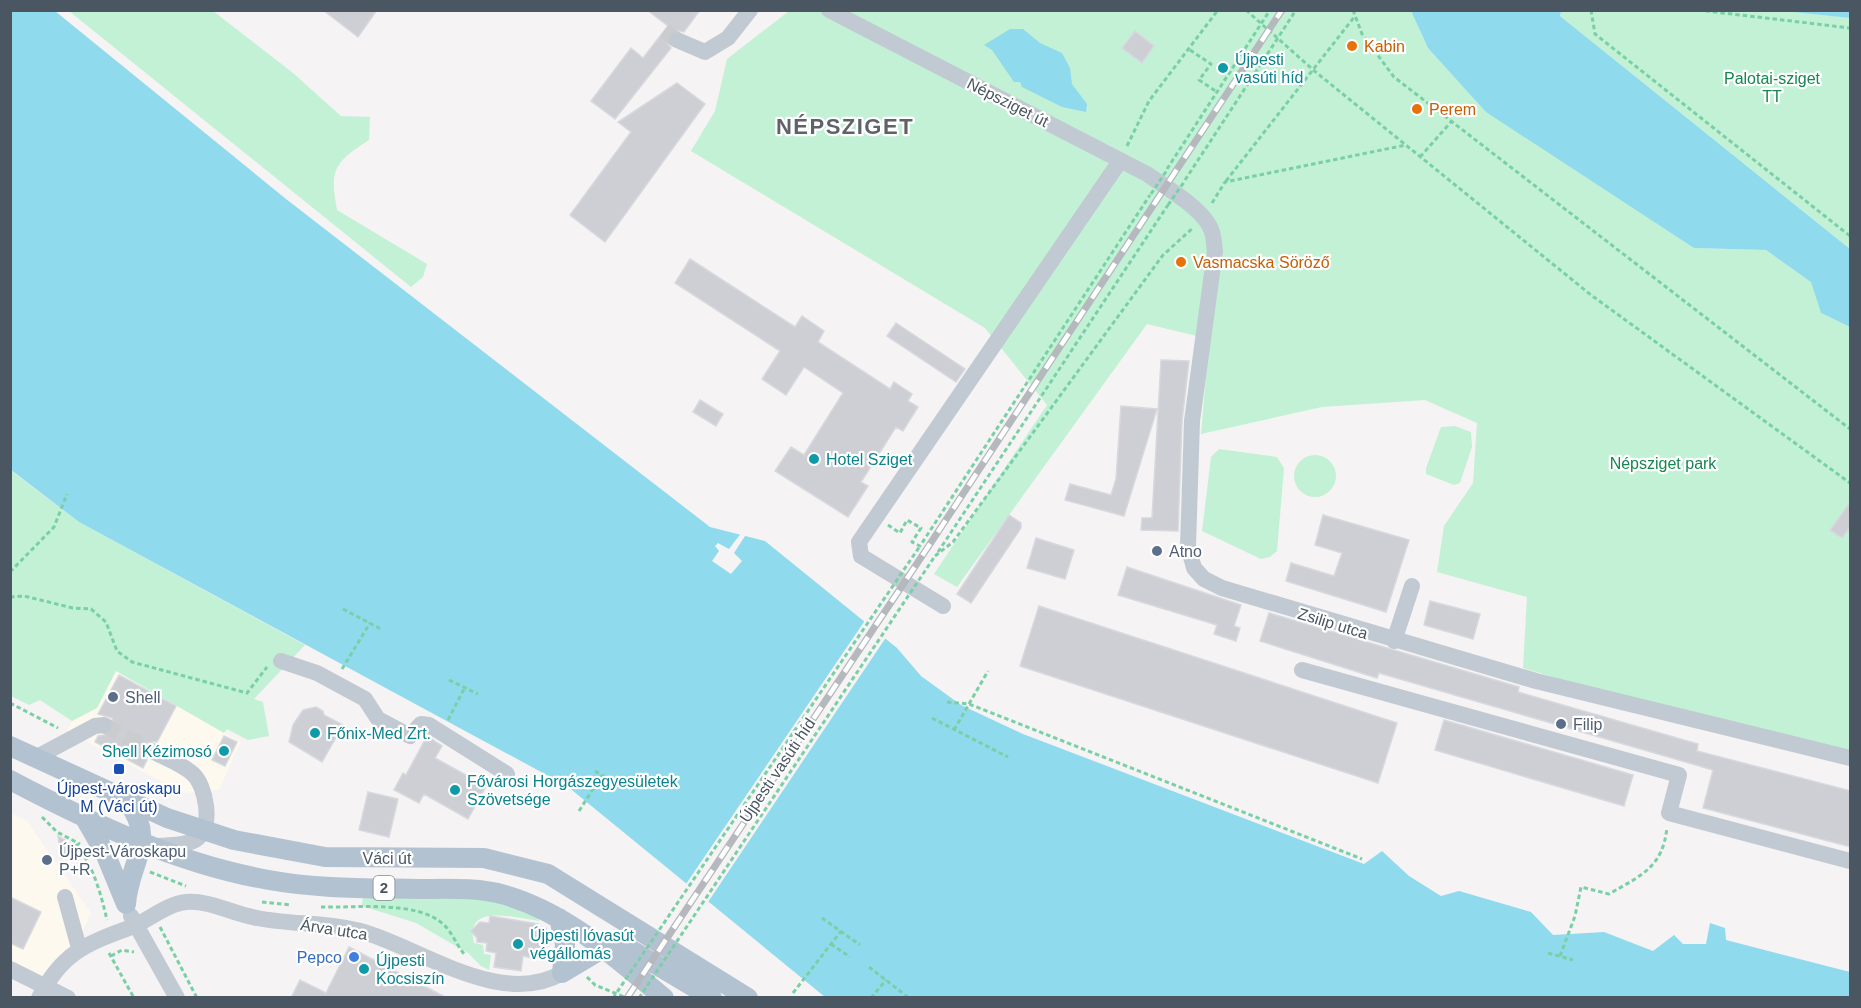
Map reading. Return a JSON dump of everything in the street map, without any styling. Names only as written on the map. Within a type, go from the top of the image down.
[{"type":"main road","name":"Váci út","points":[[10,746],[127,801],[203,831],[267,848],[325,857],[484,858],[548,874],[748,998]]},
{"type":"main road","name":"Váci út","points":[[10,780],[86,820],[212,867],[269,880],[336,888],[463,889],[502,894],[535,905],[559,918],[606,949],[664,998]]},
{"type":"main road","points":[[126,904],[129,879],[147,844],[139,819],[127,801]]},
{"type":"main road","points":[[86,820],[105,853],[126,904]]},
{"type":"main road","points":[[559,918],[565,944],[559,976]]},
{"type":"main road","points":[[559,976],[587,957],[606,949],[623,947],[634,950],[714,998]]},
{"type":"main road","points":[[677,956],[714,998]]},
{"type":"street","points":[[677,40],[705,52],[728,38],[750,10]]},
{"type":"street","name":"Népsziget út","points":[[829,10],[1147,174],[1176,202]]},
{"type":"street","points":[[943,606],[861,556],[858,543],[1120,161]]},
{"type":"street","name":"Zsilip utca","points":[[1176,202],[1206,220],[1212,231],[1215,251],[1191,421],[1188,546],[1194,568],[1204,579],[1222,588],[1394,641],[1536,681],[1851,758]]},
{"type":"street","points":[[1394,641],[1412,585]]},
{"type":"street","points":[[281,661],[317,673],[365,699],[378,719],[410,736],[421,724],[429,726],[507,774]]},
{"type":"street","points":[[1302,670],[1679,775],[1669,813],[1851,861]]},
{"type":"street","points":[[35,758],[96,726],[104,726]]},
{"type":"street","points":[[147,844],[190,842],[203,831],[205,807],[200,782],[186,769],[152,751]]},
{"type":"street","points":[[65,897],[79,948]]},
{"type":"street","name":"Árva utca","points":[[42,992],[60,965],[79,948],[135,926],[179,904],[195,902],[249,917],[347,928],[375,936],[452,974],[497,988],[527,989],[559,976]]},
{"type":"street","points":[[126,904],[135,926],[177,998]]},
{"type":"street","points":[[10,969],[42,992],[68,998]]},
{"type":"street","points":[[541,998],[559,976]]},
{"type":"street","points":[[497,988],[516,998]]},
{"type":"path","points":[[1120,161],[1149,101],[1190,50],[1218,10]]},
{"type":"path","points":[[1246,10],[1312,69],[1591,296],[1851,483]]},
{"type":"path","points":[[613,998],[920,546],[1270,10]]},
{"type":"path","points":[[935,556],[1176,202],[1184,182],[1296,10]]},
{"type":"path","points":[[1353,10],[1362,34],[1394,77],[1851,429]]},
{"type":"path","points":[[1591,10],[1595,34],[1851,236]]},
{"type":"path","points":[[1698,10],[1851,28]]},
{"type":"path","points":[[935,556],[953,542],[1163,255],[1191,229],[1206,220],[1212,201],[1225,182],[1354,16]]},
{"type":"path","points":[[1190,50],[1211,64],[1199,80],[1217,92]]},
{"type":"path","points":[[1218,64],[1229,74]]},
{"type":"path","points":[[1441,113],[1448,105]]},
{"type":"path","points":[[1420,157],[1451,122]]},
{"type":"path","points":[[1225,182],[1406,145]]},
{"type":"path","points":[[10,572],[54,527],[67,494]]},
{"type":"path","points":[[876,517],[900,533],[908,520],[921,528],[912,542],[920,546]]},
{"type":"path","name":"Újpesti vasúti híd","points":[[639,998],[935,556]]},
{"type":"path","points":[[10,597],[24,596],[73,608],[91,609],[106,622],[117,651],[132,662],[247,693],[267,667],[281,661]]},
{"type":"path","points":[[343,609],[381,629]]},
{"type":"path","points":[[337,675],[370,623]]},
{"type":"path","points":[[954,730],[988,670]]},
{"type":"path","points":[[449,680],[478,694]]},
{"type":"path","points":[[445,725],[465,687]]},
{"type":"path","points":[[947,702],[969,704],[1362,859]]},
{"type":"path","points":[[932,718],[1008,757]]},
{"type":"path","points":[[595,771],[610,780]]},
{"type":"path","points":[[579,811],[602,775]]},
{"type":"path","points":[[1560,956],[1575,916],[1581,887],[1610,894],[1646,872],[1665,848],[1669,813]]},
{"type":"path","points":[[51,824],[57,832],[75,842],[84,854],[98,887],[107,920],[106,949],[134,998]]},
{"type":"path","points":[[155,915],[197,998]]},
{"type":"path","points":[[822,918],[861,945]]},
{"type":"path","points":[[793,993],[841,931]]},
{"type":"path","points":[[831,944],[850,957]]},
{"type":"path","points":[[111,956],[118,951],[128,949],[139,957]]},
{"type":"path","points":[[1548,953],[1573,960]]},
{"type":"path","points":[[869,967],[909,998]]},
{"type":"path","points":[[871,998],[886,980]]},
{"type":"shaded area","points":[[116,671],[241,742],[219,790],[183,793],[67,731],[72,721],[97,708]]},
{"type":"shaded area","points":[[10,813],[27,821],[91,913],[70,959],[32,989],[11,978]]},
{"type":"green space","name":"Palotai-sziget TT","points":[[1561,10],[1785,10],[1850,18],[1850,249],[1560,16]]},
{"type":"green space","points":[[69,11],[213,11],[293,73],[341,116],[370,117],[369,140],[349,154],[337,168],[334,185],[337,210],[427,264],[423,277],[411,287]]},
{"type":"green space","name":"Népsziget park","points":[[789,11],[1411,11],[1428,48],[1694,248],[1766,250],[1812,282],[1821,313],[1850,327],[1850,758],[1685,717],[1523,668],[1527,597],[1437,572],[1444,526],[1473,483],[1477,423],[1425,400],[1322,407],[1201,434],[1209,339],[1147,324],[957,587],[934,574],[1047,405],[985,328],[691,151],[715,111],[727,59]]},
{"type":"green space","points":[[1455,426],[1471,432],[1472,447],[1460,483],[1454,485],[1426,474],[1426,468],[1441,427]]},
{"type":"green space","points":[[1219,449],[1277,457],[1284,468],[1277,551],[1270,557],[1261,559],[1202,531],[1211,457]]},
{"type":"green space","points":[[1315,455],[1323,456],[1330,461],[1335,468],[1335,484],[1330,491],[1323,496],[1315,497],[1307,496],[1300,491],[1295,484],[1294,476],[1295,468],[1300,461],[1307,456]]},
{"type":"green space","points":[[10,470],[79,522],[305,645],[254,699],[263,702],[269,736],[248,740],[227,729],[224,733],[116,671],[97,708],[72,721],[40,700],[29,705],[11,696]]},
{"type":"green space","points":[[363,894],[500,900],[537,911],[539,921],[494,916],[484,917],[477,922],[473,930],[474,943],[483,945],[484,954],[491,955],[489,970],[481,966],[468,953],[416,923],[362,906]]},
{"type":"water","points":[[10,11],[55,11],[286,199],[710,527],[765,541],[897,648],[921,676],[961,705],[1023,734],[1364,864],[1382,851],[1409,876],[1441,896],[1459,891],[1531,912],[1553,935],[1604,932],[1653,951],[1674,935],[1683,944],[1706,944],[1710,923],[1725,928],[1726,940],[1850,972],[1850,997],[825,997],[567,786],[79,522],[11,470]]},
{"type":"water","points":[[1411,11],[1561,11],[1560,16],[1850,249],[1850,327],[1821,313],[1811,282],[1766,250],[1694,248],[1486,112],[1428,48]]},
{"type":"water","points":[[1785,11],[1850,11],[1850,18]]},
{"type":"water","points":[[1010,29],[1023,29],[1040,43],[1062,53],[1070,68],[1072,84],[1087,104],[1086,112],[1062,107],[1022,87],[1020,82],[1014,82],[992,50],[984,45]]},
{"type":"pier","points":[[742,532],[747,533],[734,553],[742,561],[731,574],[712,561],[719,551],[715,546],[718,543],[729,549]]},
{"type":"pier","points":[[866,619],[887,636],[706,905],[684,887]]},
{"type":"building","points":[[323,10],[377,10],[358,37]]},
{"type":"building","points":[[647,10],[700,10],[684,32],[675,30],[668,35],[667,42],[671,48],[615,119],[591,101],[631,48],[643,58],[668,26]]},
{"type":"building","points":[[1135,31],[1154,46],[1142,63],[1122,48]]},
{"type":"building","points":[[677,83],[705,104],[605,242],[570,215],[631,132],[618,122]]},
{"type":"building","points":[[690,259],[795,327],[802,316],[824,331],[818,342],[890,389],[894,382],[912,394],[908,401],[918,407],[903,431],[896,427],[861,482],[868,486],[848,517],[775,471],[791,447],[804,455],[843,393],[804,367],[786,395],[762,379],[780,351],[675,283]]},
{"type":"building","points":[[896,323],[965,369],[956,382],[887,336]]},
{"type":"building","points":[[1161,360],[1189,361],[1182,421],[1178,531],[1141,530],[1142,518],[1152,518]]},
{"type":"building","points":[[700,400],[723,414],[716,426],[693,412]]},
{"type":"building","points":[[1121,406],[1157,409],[1124,516],[1065,500],[1070,484],[1111,495],[1116,479]]},
{"type":"building","points":[[1851,501],[1851,526],[1842,538],[1830,530]]},
{"type":"building","points":[[1009,515],[1021,523],[1021,528],[971,603],[957,594]]},
{"type":"building","points":[[1323,515],[1409,540],[1386,612],[1286,581],[1291,563],[1334,576],[1342,553],[1315,545]]},
{"type":"building","points":[[1036,538],[1074,550],[1065,579],[1027,568]]},
{"type":"building","points":[[1127,567],[1241,605],[1234,626],[1240,628],[1236,641],[1214,634],[1217,625],[1118,595]]},
{"type":"building","points":[[1430,601],[1480,614],[1473,639],[1424,625]]},
{"type":"building","points":[[1039,606],[1397,723],[1378,783],[1020,666]]},
{"type":"building","points":[[1269,613],[1519,687],[1518,692],[1698,744],[1697,751],[1851,791],[1851,847],[1703,808],[1713,770],[1379,673],[1377,678],[1260,641]]},
{"type":"building","points":[[119,675],[176,706],[157,742],[151,741],[143,746],[142,752],[147,760],[143,768],[95,742],[98,736],[110,734],[114,729],[112,718],[98,714]]},
{"type":"building","name":"Főnix-Med Zrt.","points":[[316,707],[323,711],[324,715],[343,725],[322,762],[289,742],[293,725],[303,710]]},
{"type":"building","points":[[1444,720],[1633,775],[1624,806],[1435,750]]},
{"type":"building","name":"Shell Kézimosó","points":[[224,736],[237,742],[225,766],[212,760]]},
{"type":"building","points":[[427,736],[442,746],[435,758],[486,786],[468,819],[424,794],[419,803],[394,790],[403,773],[406,775]]},
{"type":"building","points":[[368,792],[398,799],[389,837],[359,830]]},
{"type":"building","points":[[58,836],[75,846],[70,855],[61,858]]},
{"type":"building","points":[[10,897],[41,912],[23,949],[10,943]]},
{"type":"building","name":"Újpesti lóvasút végállomás","points":[[490,916],[538,924],[538,927],[546,928],[550,944],[540,953],[534,952],[533,958],[523,956],[521,971],[494,967],[496,953],[486,951],[487,943],[477,942],[477,938],[471,931],[480,922],[489,923]]},
{"type":"building","name":"Újpesti Kocsiszín","points":[[349,947],[447,998],[291,998],[300,980],[326,993]]},
{"type":"tunnel","points":[[664,31],[677,40]]},
{"type":"tunnel","points":[[104,725],[152,751]]},
{"type":"railway","points":[[627,998],[1282,10]]},
{"type":"place","name":"Kabin","points":[[1352,46]]},
{"type":"place","name":"Újpesti vasúti híd","points":[[1223,68]]},
{"type":"place","name":"Perem","points":[[1417,109]]},
{"type":"place","name":"Vasmacska Söröző","points":[[1181,262]]},
{"type":"place","name":"Hotel Sziget","points":[[814,459]]},
{"type":"place","name":"Atno","points":[[1157,551]]},
{"type":"place","name":"Shell","points":[[113,697]]},
{"type":"place","name":"Filip","points":[[1561,724]]},
{"type":"place","name":"Főnix-Med Zrt.","points":[[315,733]]},
{"type":"place","name":"Shell Kézimosó","points":[[224,751]]},
{"type":"place","name":"Újpest-városkapu M (Váci út)","points":[[119,769]]},
{"type":"place","name":"Fővárosi Horgászegyesületek Szövetsége","points":[[455,790]]},
{"type":"place","name":"Újpest-Városkapu P+R","points":[[47,860]]},
{"type":"place","name":"Újpesti lóvasút végállomás","points":[[518,944]]},
{"type":"place","name":"Pepco","points":[[354,957]]},
{"type":"place","name":"Újpesti Kocsiszín","points":[[364,969]]},
{"type":"district","name":"NÉPSZIGET","points":[[845,126]]}]
